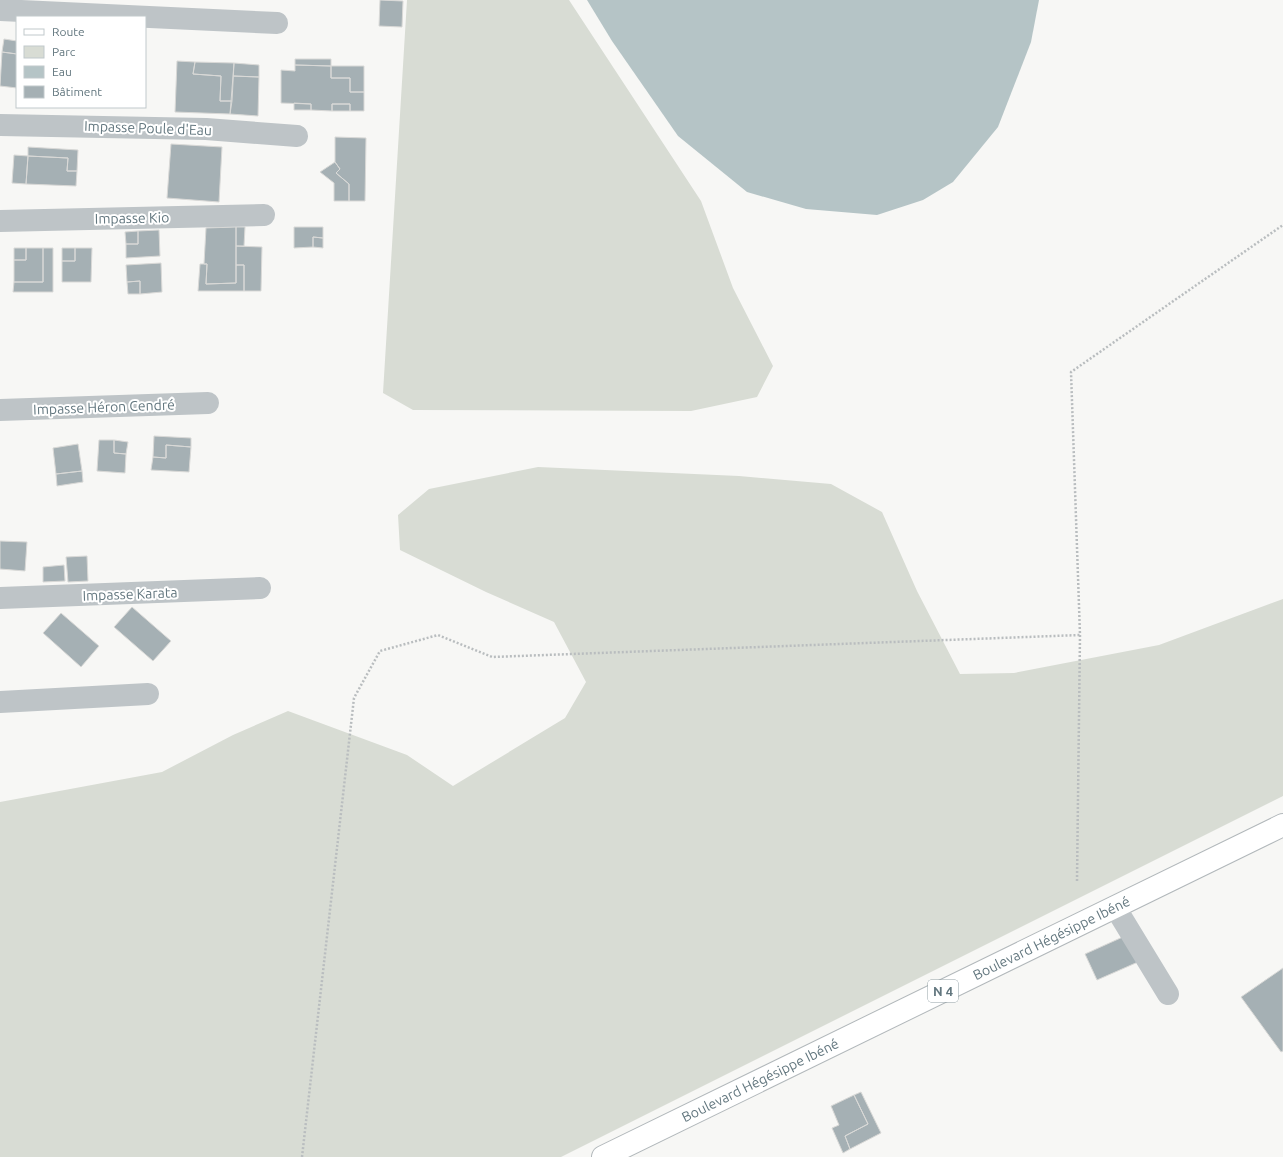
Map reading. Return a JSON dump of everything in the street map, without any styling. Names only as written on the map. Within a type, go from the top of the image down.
[{"type":"main road","name":"Boulevard Hégésippe Ibéné","points":[[603,1157],[1283,825]]},
{"type":"street","points":[[0,10],[127,16]]},
{"type":"street","points":[[146,17],[276,23]]},
{"type":"street","name":"Impasse Poule d'Eau","points":[[0,125],[206,129],[296,136]]},
{"type":"street","name":"Impasse Kio","points":[[0,221],[264,215]]},
{"type":"street","name":"Impasse Héron Cendré","points":[[0,410],[208,403]]},
{"type":"street","name":"Impasse Karata","points":[[0,598],[260,588]]},
{"type":"street","points":[[0,702],[148,694]]},
{"type":"street","points":[[1115,907],[1168,994]]},
{"type":"path","points":[[1077,881],[1080,635],[1071,372],[1283,226]]},
{"type":"path","points":[[302,1157],[354,698],[380,651],[438,635],[492,657],[1080,635]]},
{"type":"green space","points":[[407,0],[569,0],[701,201],[733,288],[773,366],[757,397],[691,411],[413,410],[383,393]]},
{"type":"green space","points":[[538,467],[739,476],[831,484],[882,512],[917,591],[960,674],[1014,673],[1159,645],[1283,599],[1283,796],[561,1157],[0,1157],[0,802],[162,772],[233,735],[288,711],[407,755],[453,786],[565,718],[586,682],[554,622],[486,592],[400,550],[398,515],[429,489]]},
{"type":"water","points":[[587,0],[1039,0],[1031,42],[998,127],[953,182],[923,200],[877,215],[806,209],[747,192],[678,136],[612,41]]},
{"type":"building","points":[[380,0],[403,1],[402,27],[379,26]]},
{"type":"building","points":[[4,39],[16,41],[16,54],[2,52]]},
{"type":"building","points":[[2,52],[16,54],[16,88],[0,86]]},
{"type":"building","points":[[295,59],[331,59],[331,66],[295,65]]},
{"type":"building","points":[[177,61],[195,62],[193,74],[221,76],[220,101],[232,101],[230,114],[175,112]]},
{"type":"building","points":[[195,62],[234,63],[232,101],[220,101],[221,76],[193,74]]},
{"type":"building","points":[[234,63],[259,65],[259,77],[233,76]]},
{"type":"building","points":[[295,65],[331,66],[331,78],[350,78],[350,92],[364,92],[364,111],[350,111],[350,104],[332,104],[332,111],[311,110],[311,104],[281,103],[281,70],[295,71]]},
{"type":"building","points":[[331,66],[364,66],[364,92],[350,92],[350,78],[331,78]]},
{"type":"building","points":[[233,76],[259,77],[258,116],[230,114]]},
{"type":"building","points":[[294,103],[311,104],[311,110],[294,110]]},
{"type":"building","points":[[332,104],[350,104],[350,111],[332,111]]},
{"type":"building","points":[[335,137],[366,138],[365,201],[349,201],[349,184],[336,173],[340,169],[335,162]]},
{"type":"building","points":[[171,144],[222,147],[219,202],[167,198]]},
{"type":"building","points":[[28,147],[78,150],[77,171],[67,171],[68,158],[28,156]]},
{"type":"building","points":[[14,155],[28,156],[26,184],[12,183]]},
{"type":"building","points":[[28,156],[68,158],[67,171],[77,171],[76,186],[26,184]]},
{"type":"building","points":[[335,162],[340,169],[336,173],[349,184],[349,201],[334,201],[334,183],[320,172]]},
{"type":"building","points":[[236,227],[245,227],[244,246],[236,246]]},
{"type":"building","points":[[236,227],[236,283],[206,284],[207,264],[204,264],[206,228]]},
{"type":"building","points":[[294,227],[323,227],[323,238],[313,237],[313,247],[294,248]]},
{"type":"building","points":[[159,230],[160,256],[126,258],[126,244],[138,244],[138,231]]},
{"type":"building","points":[[138,231],[138,244],[126,244],[125,232]]},
{"type":"building","points":[[313,237],[323,238],[323,248],[313,247]]},
{"type":"building","points":[[236,246],[262,247],[261,291],[244,291],[244,265],[236,265]]},
{"type":"building","points":[[14,248],[26,248],[26,260],[14,260]]},
{"type":"building","points":[[26,248],[43,248],[43,282],[14,282],[14,260],[26,260]]},
{"type":"building","points":[[43,248],[53,248],[53,292],[13,292],[14,282],[43,282]]},
{"type":"building","points":[[62,248],[75,248],[75,261],[62,261]]},
{"type":"building","points":[[75,248],[92,248],[91,282],[62,282],[62,261],[75,261]]},
{"type":"building","points":[[161,263],[162,292],[140,294],[140,281],[127,282],[126,265]]},
{"type":"building","points":[[200,264],[207,264],[206,284],[236,283],[236,265],[244,265],[244,291],[198,291]]},
{"type":"building","points":[[140,281],[140,294],[128,294],[127,282]]},
{"type":"building","points":[[154,436],[191,438],[191,447],[166,445],[166,458],[153,457]]},
{"type":"building","points":[[99,440],[114,440],[114,453],[126,454],[125,473],[97,471]]},
{"type":"building","points":[[114,440],[128,442],[126,454],[114,453]]},
{"type":"building","points":[[78,444],[82,471],[56,474],[53,448]]},
{"type":"building","points":[[166,445],[191,447],[189,472],[151,470],[153,457],[166,458]]},
{"type":"building","points":[[82,471],[83,482],[57,486],[56,474]]},
{"type":"building","points":[[0,541],[27,542],[25,571],[0,569]]},
{"type":"building","points":[[87,556],[88,581],[68,582],[66,557]]},
{"type":"building","points":[[64,565],[65,581],[43,582],[43,567]]},
{"type":"building","points":[[132,607],[171,641],[153,661],[114,627]]},
{"type":"building","points":[[61,613],[99,646],[81,667],[43,633]]},
{"type":"building","points":[[1125,936],[1138,962],[1097,980],[1085,954]]},
{"type":"building","points":[[1283,968],[1283,1051],[1281,1052],[1241,997]]},
{"type":"building","points":[[861,1092],[881,1133],[850,1149],[845,1136],[868,1124],[854,1095]]},
{"type":"building","points":[[854,1095],[868,1124],[845,1136],[850,1149],[843,1153],[832,1128],[839,1125],[831,1106]]}]
